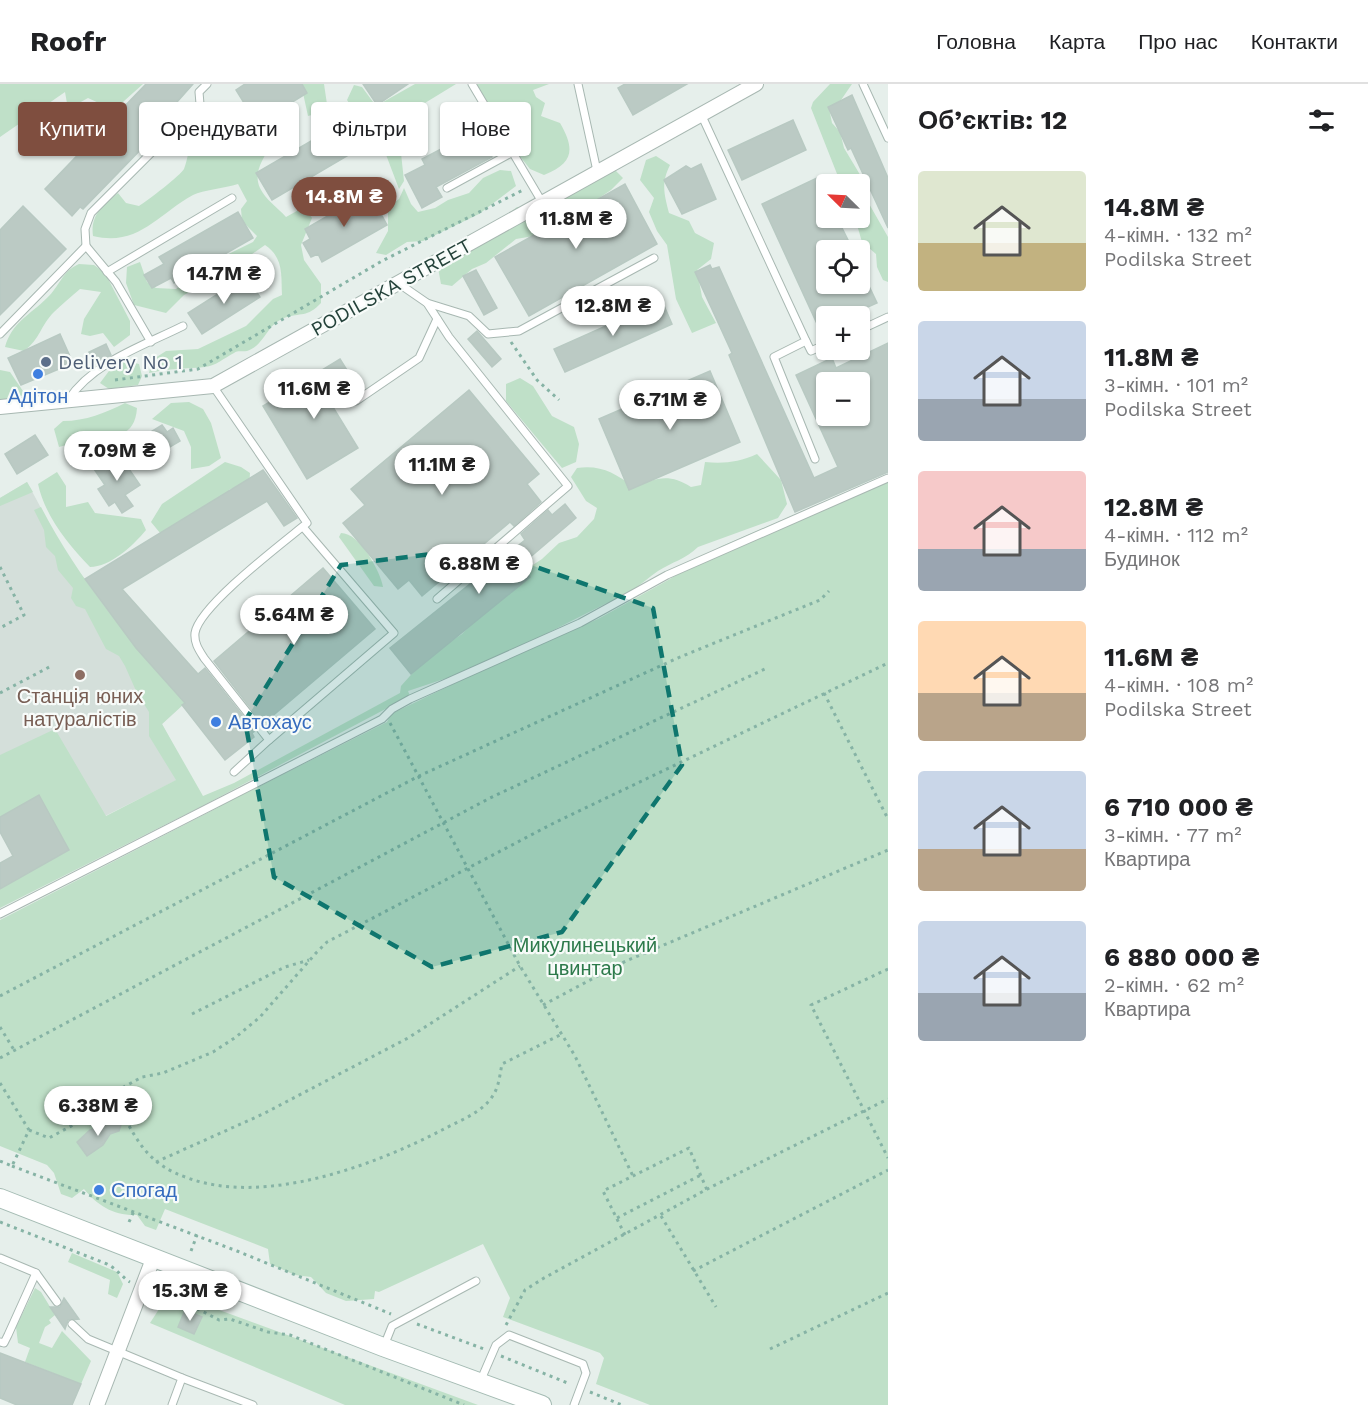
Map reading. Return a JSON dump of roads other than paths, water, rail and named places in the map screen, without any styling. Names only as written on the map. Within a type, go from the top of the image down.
[{"type":"main road","points":[[0,1198],[383,1347],[542,1405]]},
{"type":"street","name":"PODILSKA STREET","points":[[0,407],[213,386],[701,113],[735,89],[756,84]]},
{"type":"street","points":[[97,1405],[153,1259]]},
{"type":"lane","points":[[152,342],[107,272],[86,246],[85,229],[91,213],[200,104],[200,92],[207,84]]},
{"type":"lane","points":[[472,84],[483,102]]},
{"type":"lane","points":[[578,84],[597,171]]},
{"type":"lane","points":[[862,84],[888,138]]},
{"type":"lane","points":[[701,113],[806,341],[811,351],[816,349]]},
{"type":"lane","points":[[447,188],[506,156]]},
{"type":"lane","points":[[515,156],[542,202]]},
{"type":"lane","points":[[107,272],[232,198]]},
{"type":"lane","points":[[0,334],[86,246]]},
{"type":"lane","points":[[398,283],[427,303],[469,316],[488,334],[519,332],[654,258]]},
{"type":"lane","points":[[427,303],[437,319],[568,486],[437,599]]},
{"type":"lane","points":[[870,325],[888,317]]},
{"type":"lane","points":[[356,401],[419,358],[437,319]]},
{"type":"lane","points":[[68,400],[78,385],[101,367],[183,326]]},
{"type":"lane","points":[[806,341],[774,357],[815,459]]},
{"type":"lane","points":[[213,386],[308,523],[204,614],[195,632],[196,647],[269,740]]},
{"type":"lane","points":[[0,914],[382,719],[410,699],[580,623],[667,575],[888,478]]},
{"type":"lane","points":[[234,771],[394,633],[303,526]]},
{"type":"lane","points":[[0,1258],[36,1273],[57,1302]]},
{"type":"lane","points":[[0,1342],[4,1343],[36,1273]]},
{"type":"lane","points":[[383,1347],[392,1326],[476,1281]]},
{"type":"lane","points":[[72,1324],[88,1339],[117,1352],[253,1405]]},
{"type":"lane","points":[[480,1383],[494,1349],[508,1335],[584,1364],[586,1373],[574,1405]]},
{"type":"lane","points":[[172,1405],[182,1378]]},
{"type":"place","name":"Delivery No 1","points":[[46,362]]},
{"type":"place","name":"Адітон","points":[[38,374]]},
{"type":"place","name":"Станція юних натуралістів","points":[[80,675]]},
{"type":"place","name":"Автохаус","points":[[216,722]]},
{"type":"place","name":"Спогад","points":[[99,1190]]},
{"type":"park label","name":"Микулинецький цвинтар","points":[[585,956]]}]
